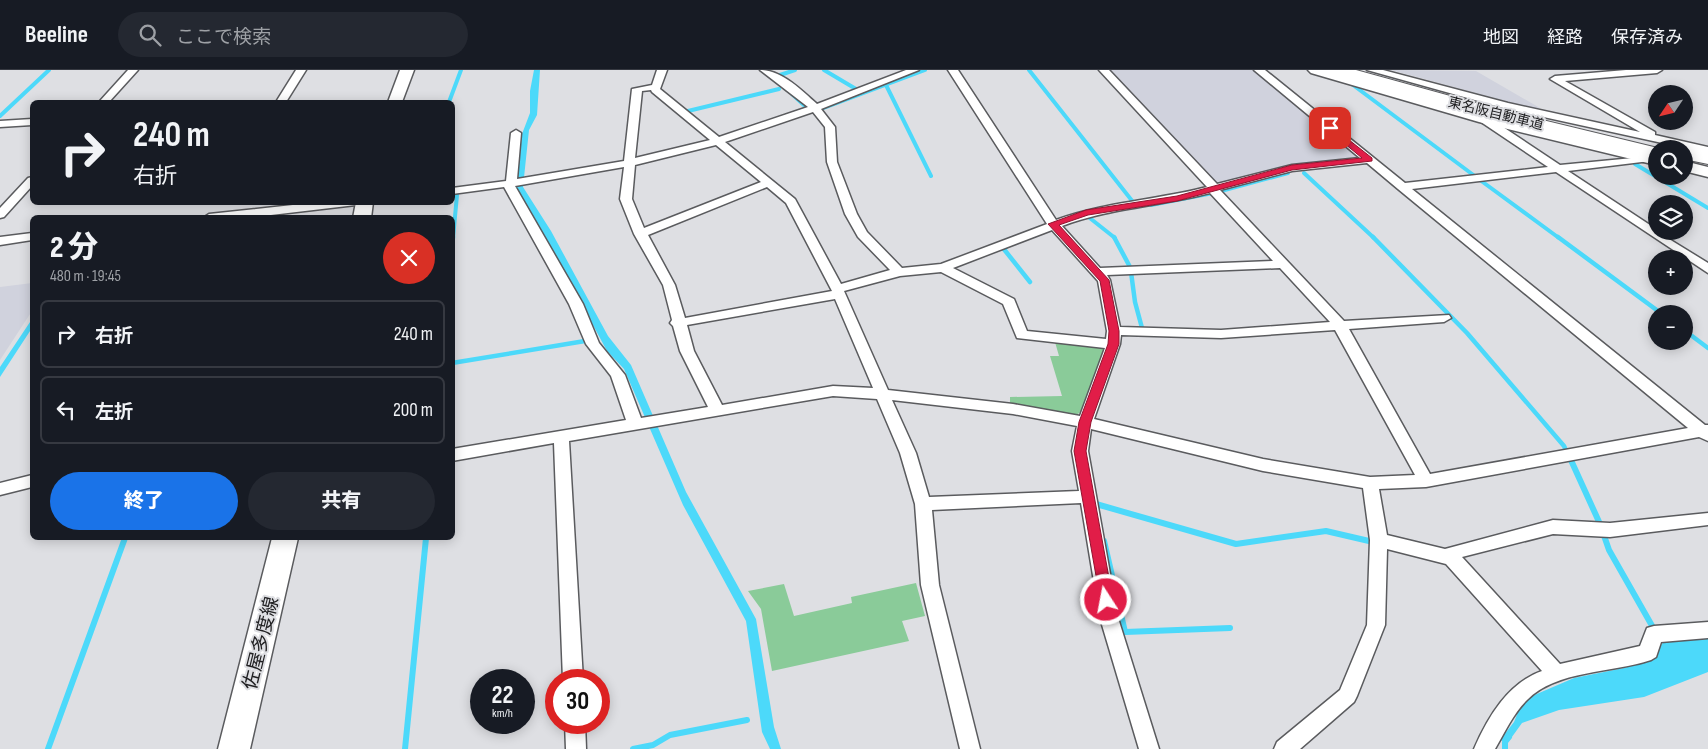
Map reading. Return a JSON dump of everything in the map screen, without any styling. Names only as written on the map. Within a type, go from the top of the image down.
[{"type":"highway","name":"東名阪自動車道","points":[[1337,70],[1496,114],[1648,152]]},
{"type":"highway","name":"東名阪自動車道","points":[[1359,70],[1501,109],[1648,144]]},
{"type":"highway","points":[[1693,154],[1708,158]]},
{"type":"highway","points":[[1693,161],[1708,165]]},
{"type":"main road","points":[[396,100],[407,70]]},
{"type":"main road","points":[[1316,70],[1485,118],[1648,152]]},
{"type":"main road","points":[[1693,168],[1708,172]]},
{"type":"main road","name":"佐屋多度線","points":[[234,749],[286,540]]},
{"type":"street","points":[[106,100],[133,70]]},
{"type":"street","points":[[282,100],[301,70]]},
{"type":"street","points":[[662,70],[655,90],[791,201],[838,291],[908,453],[923,504],[930,585],[970,749]]},
{"type":"street","points":[[765,70],[795,90],[814,107],[830,127],[832,162],[851,214],[862,234],[899,272]]},
{"type":"street","points":[[876,70],[891,79]]},
{"type":"street","points":[[455,191],[584,173],[716,140],[771,124],[914,70]]},
{"type":"street","points":[[953,70],[1053,224],[1104,280],[1114,338],[1085,422],[1080,451],[1086,497],[1109,618],[1149,749]]},
{"type":"street","points":[[1104,70],[1339,324],[1426,481]]},
{"type":"street","points":[[1259,70],[1706,432]]},
{"type":"street","points":[[1372,70],[1507,106],[1648,151]]},
{"type":"street","points":[[1653,140],[1653,135],[1555,79],[1657,70]]},
{"type":"street","points":[[656,87],[637,89],[626,199],[640,234],[668,285],[687,350],[716,410]]},
{"type":"street","points":[[1485,118],[1485,120],[1708,269]]},
{"type":"street","points":[[0,124],[30,122]]},
{"type":"street","points":[[516,133],[511,184],[576,304],[593,344],[618,375],[639,423]]},
{"type":"street","points":[[1693,151],[1708,150]]},
{"type":"street","points":[[1402,187],[1559,170],[1648,154]]},
{"type":"street","points":[[678,323],[838,291],[899,272],[944,268],[1053,224],[1086,213],[1177,198],[1292,168],[1369,160]]},
{"type":"street","points":[[0,215],[30,182]]},
{"type":"street","points":[[640,234],[680,220],[741,192],[769,183]]},
{"type":"street","points":[[230,215],[327,205]]},
{"type":"street","points":[[0,241],[30,237]]},
{"type":"street","points":[[1098,272],[1282,264]]},
{"type":"street","points":[[944,268],[1009,302],[1022,336],[1114,338],[1221,334],[1339,324],[1444,318]]},
{"type":"street","points":[[455,455],[833,391],[884,394],[1013,409],[1085,422],[1263,465],[1370,483],[1426,481],[1706,432]]},
{"type":"street","points":[[561,437],[572,669]]},
{"type":"street","points":[[0,489],[30,482]]},
{"type":"street","points":[[1284,749],[1347,696],[1376,625],[1379,540],[1370,483]]},
{"type":"street","points":[[923,504],[1086,497]]},
{"type":"street","points":[[1452,558],[1452,553],[1553,527],[1602,530],[1708,519]]},
{"type":"street","points":[[1379,540],[1452,558],[1557,674]]},
{"type":"street","points":[[1484,749],[1521,692],[1557,674],[1644,654],[1650,651],[1657,634],[1708,630]]},
{"type":"street","points":[[575,734],[576,749]]},
{"type":"shaded area","points":[[1107,70],[1253,70],[1357,156],[1354,158],[1291,165],[1218,184],[1213,183]]},
{"type":"shaded area","points":[[1391,70],[1476,71],[1540,108],[1535,109]]},
{"type":"shaded area","points":[[30,283],[30,314],[0,360],[0,287]]},
{"type":"green space","points":[[1055,342],[1099,346],[1105,350],[1081,412],[1076,415],[1010,403],[1010,397],[1062,396],[1050,356],[1059,356]]},
{"type":"green space","points":[[916,583],[925,616],[902,621],[909,641],[772,671],[761,609],[748,591],[784,584],[794,616],[852,603],[851,597]]},
{"type":"water","points":[[534,70],[540,70],[537,115],[529,130],[523,187],[551,231],[608,336],[631,365],[686,492],[756,619],[774,727],[781,749],[770,749],[762,732],[746,621],[683,505],[624,369],[607,351],[541,229],[516,188],[522,134],[530,113],[530,91]]},
{"type":"water","points":[[30,322],[30,331],[0,377],[0,367]]},
{"type":"water","points":[[1708,639],[1708,672],[1644,697],[1559,710],[1522,723],[1509,741],[1500,740],[1514,722],[1523,700],[1574,678],[1624,668],[1652,659],[1664,641]]},
{"type":"waterway","points":[[0,116],[49,70]]},
{"type":"waterway","points":[[450,100],[461,70]]},
{"type":"waterway","points":[[780,75],[795,70]]},
{"type":"waterway","points":[[824,70],[856,89]]},
{"type":"waterway","points":[[821,109],[925,70]]},
{"type":"waterway","points":[[1029,70],[1133,202]]},
{"type":"waterway","points":[[886,85],[931,176]]},
{"type":"waterway","points":[[1353,85],[1476,177]]},
{"type":"waterway","points":[[688,111],[779,89]]},
{"type":"waterway","points":[[792,94],[806,107]]},
{"type":"waterway","points":[[1635,164],[1708,208]]},
{"type":"waterway","points":[[1221,191],[1288,173]]},
{"type":"waterway","points":[[1304,173],[1374,238]]},
{"type":"waterway","points":[[1480,180],[1559,238]]},
{"type":"waterway","points":[[1151,205],[1213,193]]},
{"type":"waterway","points":[[455,216],[457,195]]},
{"type":"waterway","points":[[1089,215],[1086,215],[1114,237]]},
{"type":"waterway","points":[[1114,237],[1130,267]]},
{"type":"waterway","points":[[1558,237],[1650,305]]},
{"type":"waterway","points":[[1374,238],[1467,333],[1564,446],[1570,459]]},
{"type":"waterway","points":[[1006,247],[1003,248],[1030,282]]},
{"type":"waterway","points":[[1131,272],[1135,302],[1142,328]]},
{"type":"waterway","points":[[1693,337],[1708,348]]},
{"type":"waterway","points":[[455,363],[585,341]]},
{"type":"waterway","points":[[1570,458],[1600,524],[1609,550],[1655,631]]},
{"type":"waterway","points":[[1097,508],[1096,504],[1236,544],[1326,531],[1369,541]]},
{"type":"waterway","points":[[48,749],[124,540]]},
{"type":"waterway","points":[[405,749],[426,540]]},
{"type":"waterway","points":[[1104,541],[1125,632],[1230,628]]},
{"type":"waterway","points":[[633,749],[653,745],[670,735],[747,720]]},
{"type":"waterway","points":[[1505,749],[1505,742],[1509,737]]},
{"type":"route","points":[[1106,600],[1086,497],[1080,451],[1085,422],[1113,344],[1114,331],[1104,280],[1053,224],[1086,213],[1177,198],[1292,168],[1369,160],[1330,128]]}]
